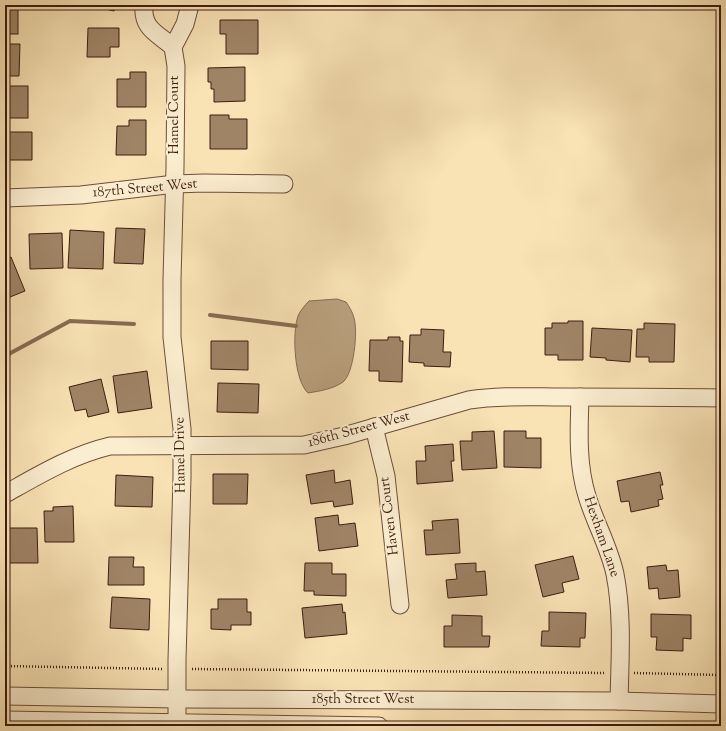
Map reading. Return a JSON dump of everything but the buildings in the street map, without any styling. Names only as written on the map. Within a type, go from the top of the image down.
[{"type":"street","points":[[144,5],[146,22],[151,29],[173,47],[185,24],[189,9],[188,5]]},
{"type":"street","name":"Hamel Court","points":[[173,47],[176,66],[175,184]]},
{"type":"street","name":"187th Street West","points":[[5,198],[81,195],[175,184],[284,184]]},
{"type":"street","name":"Hamel Drive","points":[[175,184],[172,330],[180,406],[182,477],[177,725]]},
{"type":"street","name":"186th Street West","points":[[5,494],[66,461],[96,449],[117,445],[304,445],[329,440],[469,400],[484,398],[511,396],[721,398]]},
{"type":"street","name":"Hexham Lane","points":[[580,397],[580,455],[584,484],[590,508],[604,538],[612,561],[618,594],[620,612],[619,701]]},
{"type":"street","name":"Haven Court","points":[[374,427],[386,476],[400,605]]},
{"type":"street","name":"185th Street West","points":[[5,696],[177,699],[619,701],[721,704]]},
{"type":"street","name":"185th Street West","points":[[5,720],[177,725],[379,726]]},
{"type":"path","points":[[5,666],[721,675]]},
{"type":"shaded area","points":[[337,299],[346,302],[353,314],[355,324],[356,332],[354,352],[350,370],[343,382],[326,389],[308,393],[303,387],[297,367],[295,333],[298,316],[309,301]]},
{"type":"waterway","points":[[210,315],[296,326]]},
{"type":"waterway","points":[[5,356],[70,321],[134,324]]}]
